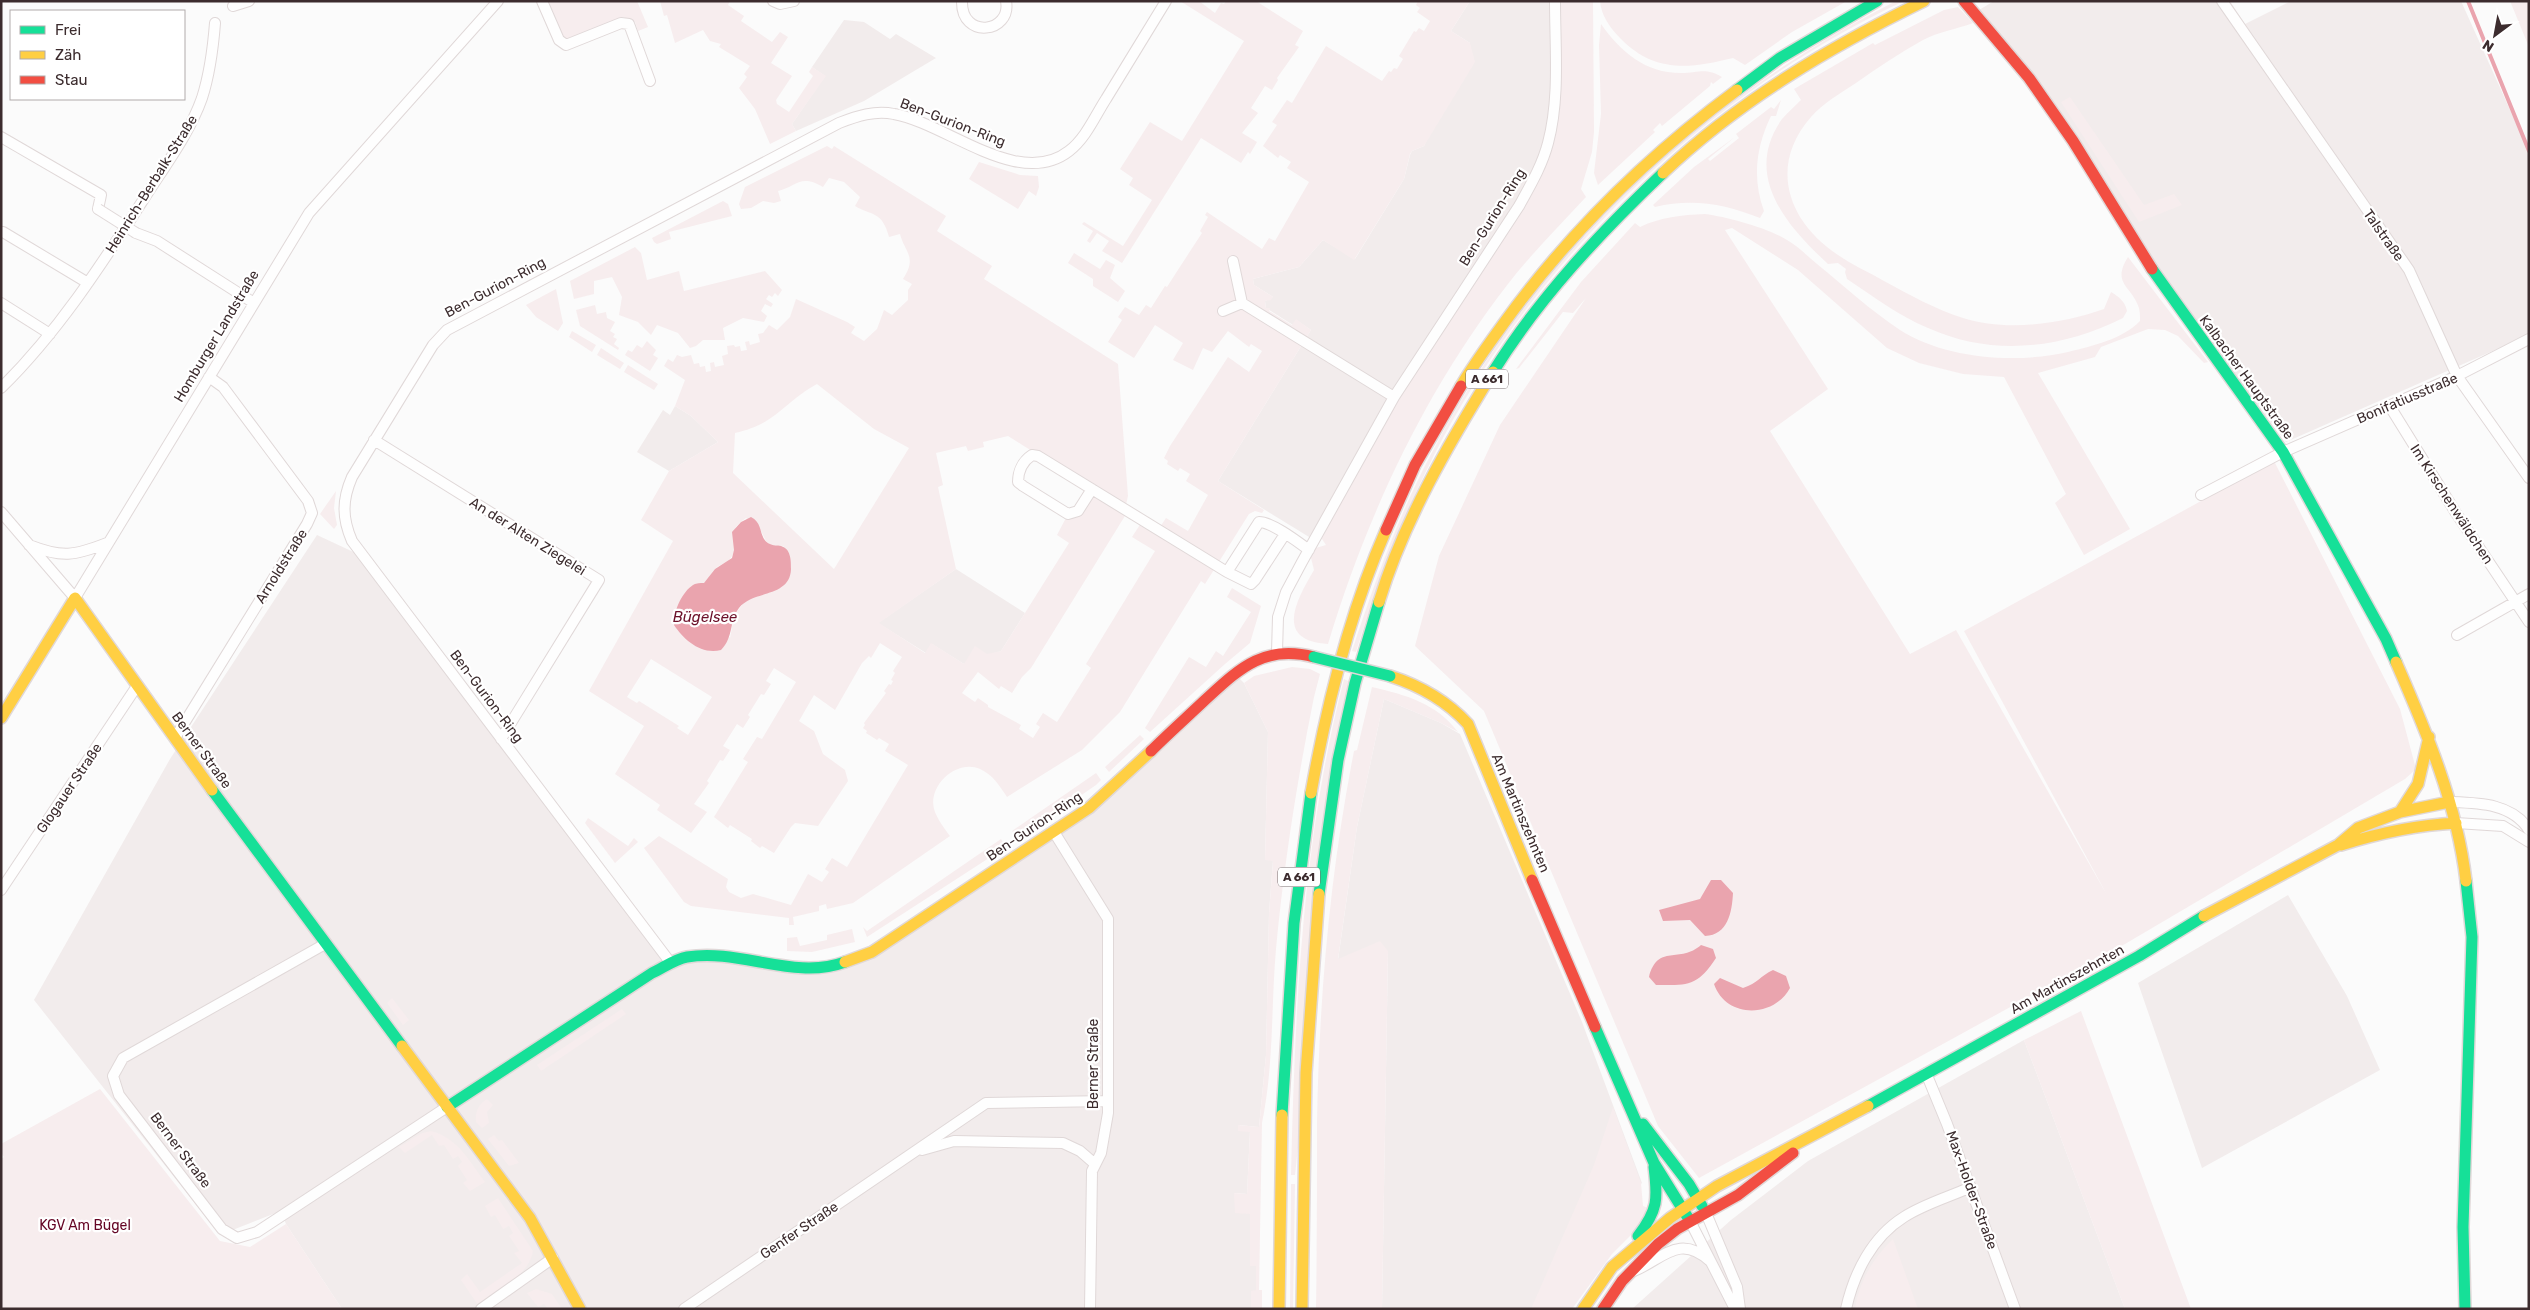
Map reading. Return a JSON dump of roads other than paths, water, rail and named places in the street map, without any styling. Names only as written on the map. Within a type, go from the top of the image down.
[{"type":"main road","name":"A 661","points":[[1279,1309],[1284,1090],[1294,926],[1308,819],[1334,676],[1364,584],[1411,471],[1442,414],[1502,321],[1554,255],[1598,208],[1664,145],[1720,100],[1830,26],[1878,1]]},
{"type":"main road","name":"A 661","points":[[1302,1309],[1306,1052],[1315,932],[1327,822],[1355,681],[1383,593],[1426,487],[1476,397],[1519,332],[1566,273],[1625,207],[1674,163],[1750,101],[1830,50],[1876,24],[1924,1]]},
{"type":"main road","name":"Kalbacher Hauptstraße","points":[[1964,1],[2028,78],[2073,141],[2132,240],[2283,452],[2386,639],[2429,737],[2450,802],[2462,848],[2472,937],[2463,1227],[2465,1309]]},
{"type":"main road","name":"Berner Straße","points":[[75,598],[174,738],[325,944],[530,1218],[580,1309]]},
{"type":"main road","name":"Homburger Landstraße","points":[[1,718],[75,598]]},
{"type":"main road","name":"Am Martinszehnten","points":[[1277,652],[1300,652],[1390,676],[1419,686],[1439,696],[1453,707],[1468,724],[1548,919],[1654,1163],[1683,1208]]},
{"type":"main road","name":"Ben-Gurion-Ring","points":[[447,1107],[670,962],[684,957],[722,955],[808,969],[825,968],[857,959],[884,945],[1105,796],[1234,672],[1261,656],[1277,652]]},
{"type":"main road","points":[[2400,812],[2418,784],[2429,737]]},
{"type":"main road","name":"Am Martinszehnten","points":[[2338,846],[2358,828],[2400,812],[2450,802]]},
{"type":"main road","name":"Am Martinszehnten","points":[[1583,1309],[1612,1267],[1683,1208],[1698,1198],[1811,1138],[2139,956],[2221,906],[2338,846],[2380,833],[2431,824],[2456,823]]},
{"type":"main road","name":"Am Martinszehnten","points":[[1630,1105],[1660,1149],[1698,1198]]},
{"type":"main road","name":"Am Martinszehnten","points":[[1603,1309],[1629,1273],[1658,1244],[1690,1221],[1738,1194],[1811,1138]]},
{"type":"main road","points":[[1612,1267],[1655,1213],[1658,1198],[1654,1163]]},
{"type":"main road","points":[[1698,1198],[1706,1213]]},
{"type":"main road","points":[[1683,1208],[1690,1221]]},
{"type":"street","points":[[233,6],[249,1]]},
{"type":"street","name":"Homburger Landstraße","points":[[75,598],[309,214],[498,1]]},
{"type":"street","points":[[542,1],[558,40],[566,45],[621,23],[628,24],[650,81]]},
{"type":"street","points":[[773,1],[780,4],[794,1]]},
{"type":"street","points":[[962,1],[962,10],[967,21],[978,28],[987,28],[1002,20],[1006,12],[1006,1]]},
{"type":"street","name":"Ben-Gurion-Ring","points":[[670,962],[352,542],[345,526],[343,512],[347,488],[433,344],[447,330],[839,123],[866,114],[895,114],[1011,160],[1026,164],[1042,163],[1062,155],[1078,142],[1087,130],[1166,1]]},
{"type":"street","name":"Ben-Gurion-Ring","points":[[1277,652],[1278,617],[1286,592],[1394,398],[1519,206],[1537,173],[1548,144],[1554,109],[1555,1]]},
{"type":"street","name":"Talstraße","points":[[2222,1],[2409,270],[2457,376],[2529,478]]},
{"type":"street","name":"Heinrich-Berbalk-Straße","points":[[1,388],[50,334],[88,283],[163,169],[193,118],[208,76],[216,23]]},
{"type":"street","points":[[1,136],[101,195],[98,209],[136,232],[157,241],[254,303]]},
{"type":"street","points":[[3,232],[88,283]]},
{"type":"street","points":[[1233,261],[1242,303],[1394,398]]},
{"type":"street","points":[[1,303],[50,334]]},
{"type":"street","points":[[1223,311],[1242,303]]},
{"type":"street","name":"Bonifatiusstraße","points":[[2201,494],[2283,452],[2457,376],[2529,339]]},
{"type":"street","name":"Arnoldstraße","points":[[174,738],[312,513],[308,501],[223,387],[210,377]]},
{"type":"street","name":"Im Kirschenwäldchen","points":[[2389,405],[2456,514],[2529,622]]},
{"type":"street","name":"An der Alten Ziegelei","points":[[374,440],[599,580],[501,739]]},
{"type":"street","points":[[1092,489],[1078,511],[1068,514],[1018,482],[1018,474],[1027,459],[1032,455],[1038,456],[1092,489],[1227,572],[1250,584],[1256,580],[1284,534]]},
{"type":"street","points":[[1,512],[75,598]]},
{"type":"street","points":[[1227,572],[1260,522],[1264,522],[1309,550]]},
{"type":"street","points":[[27,544],[51,554],[74,555],[107,543]]},
{"type":"street","points":[[2457,635],[2529,594]]},
{"type":"street","name":"Glogauer Straße","points":[[1,890],[137,686]]},
{"type":"street","points":[[2450,802],[2486,804],[2502,808],[2523,821],[2529,830]]},
{"type":"street","points":[[2456,823],[2503,826],[2529,842]]},
{"type":"street","name":"Berner Straße","points":[[1054,832],[1108,919],[1108,1113],[1101,1153],[1092,1171],[1090,1309]]},
{"type":"street","name":"Berner Straße","points":[[325,944],[123,1058],[113,1076],[119,1095],[222,1229],[237,1238],[257,1232],[447,1107]]},
{"type":"street","name":"Max-Holder-Straße","points":[[1926,1073],[1971,1187],[2015,1309]]},
{"type":"street","name":"Genfer Straße","points":[[684,1309],[986,1103],[1108,1101]]},
{"type":"street","name":"Genfer Straße","points":[[913,1152],[954,1141],[1063,1143],[1080,1151],[1095,1164]]},
{"type":"street","points":[[1846,1309],[1862,1260],[1894,1225],[1904,1216],[1971,1187]]},
{"type":"street","points":[[1706,1213],[1736,1287],[1740,1309]]},
{"type":"street","points":[[1690,1221],[1735,1309]]},
{"type":"street","points":[[1629,1273],[1648,1265],[1666,1252],[1682,1247],[1701,1254],[1712,1263]]},
{"type":"street","points":[[481,1309],[553,1258]]},
{"type":"water","name":"Bügelsee","points":[[751,517],[758,523],[766,542],[771,545],[784,547],[789,552],[791,569],[789,578],[778,589],[753,598],[739,608],[728,640],[721,650],[714,651],[700,648],[688,641],[674,625],[677,608],[689,588],[695,584],[704,583],[715,569],[732,558],[734,550],[732,532],[741,522]]},
{"type":"water","points":[[1711,880],[1721,880],[1733,893],[1730,915],[1719,932],[1705,936],[1690,920],[1663,921],[1659,910],[1700,899]]},
{"type":"water","points":[[1701,945],[1713,949],[1716,958],[1697,979],[1684,984],[1656,985],[1649,977],[1658,960],[1670,955],[1685,953]]},
{"type":"water","points":[[1773,970],[1786,976],[1790,988],[1783,998],[1773,1005],[1762,1009],[1739,1009],[1729,1004],[1720,995],[1714,984],[1720,978],[1743,988]]},
{"type":"waterway","points":[[2468,1],[2529,151]]},
{"type":"park label","name":"KGV Am Bügel","points":[[85,1225]]}]
